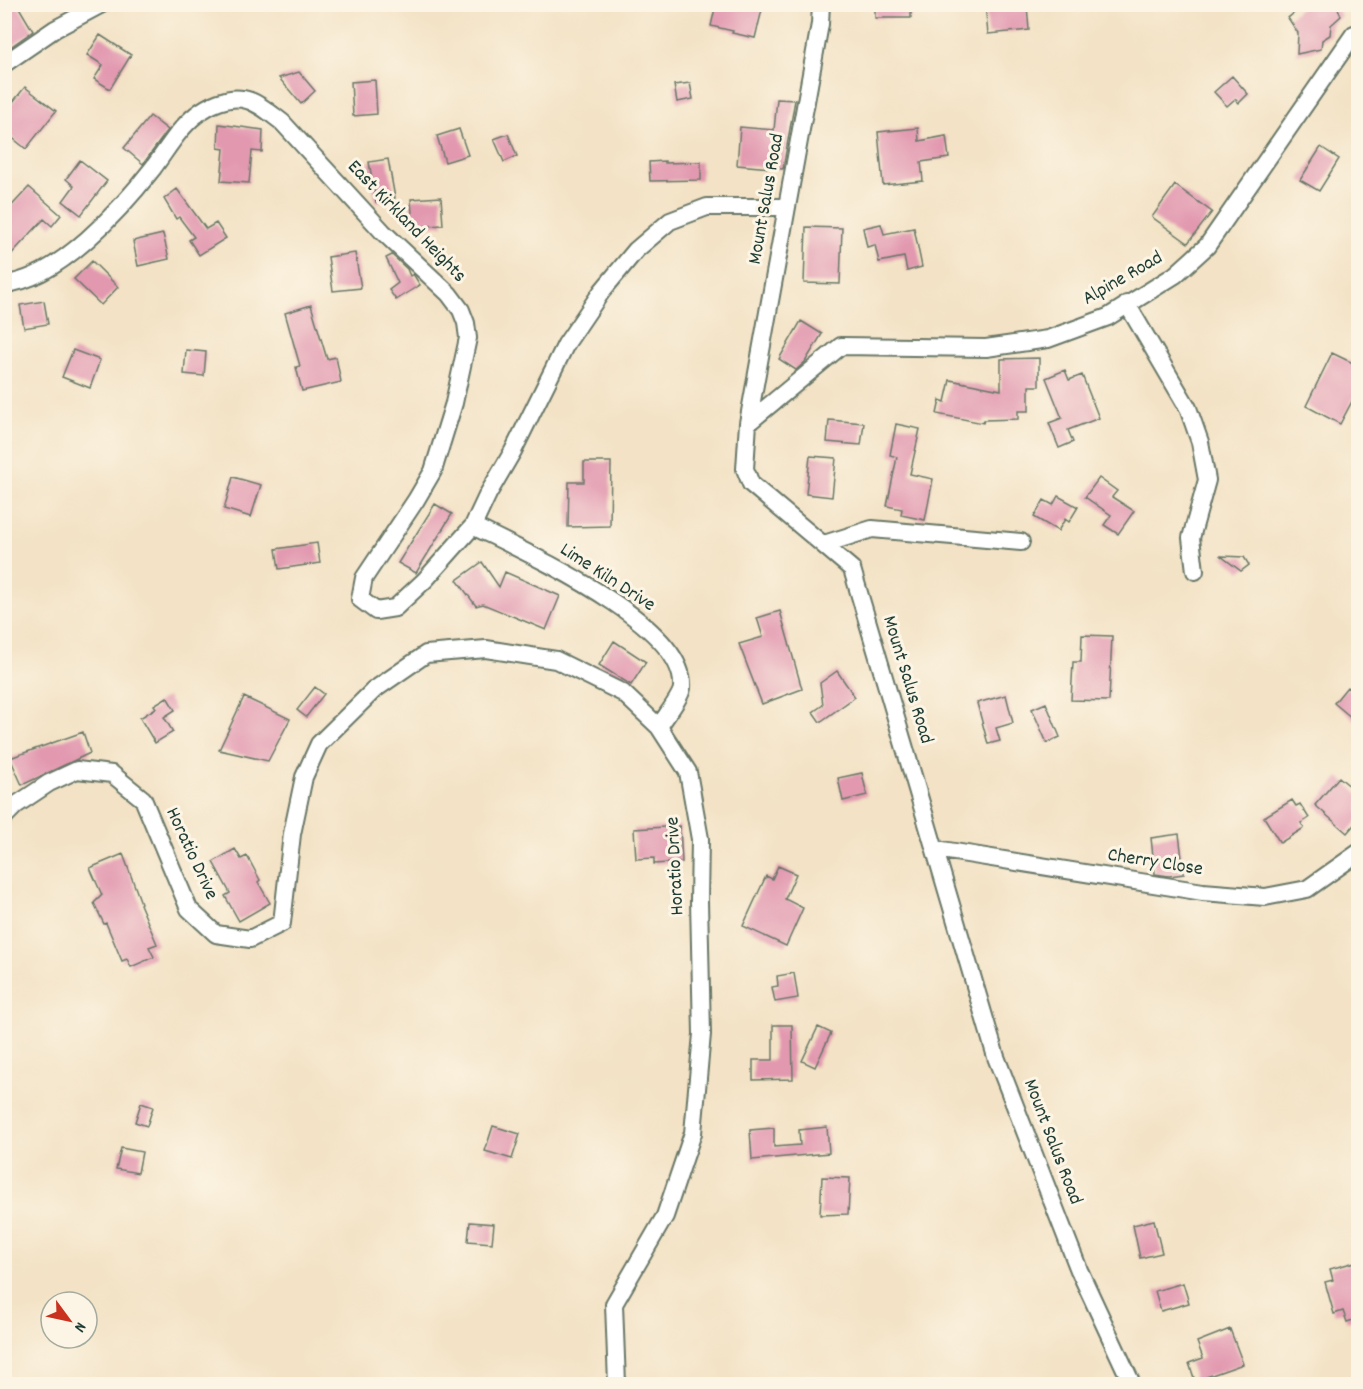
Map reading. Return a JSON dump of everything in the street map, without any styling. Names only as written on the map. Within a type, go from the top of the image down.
[{"type":"street","points":[[4,64],[56,29],[102,4]]},
{"type":"street","name":"Mount Salus Road","points":[[822,4],[748,423],[745,469],[752,484],[852,569],[996,1057],[1079,1270],[1132,1384]]},
{"type":"street","name":"Alpine Road","points":[[748,423],[841,346],[986,348],[1048,339],[1108,317],[1175,275],[1207,246],[1354,34],[1359,33]]},
{"type":"street","name":"East Kirkland Heights","points":[[4,284],[48,269],[93,236],[142,183],[195,116],[210,106],[224,100],[243,99],[263,108],[282,122],[383,232],[449,294],[461,310],[466,323],[468,338],[456,393],[432,471],[416,500],[364,578],[360,599],[376,611],[395,608],[425,580],[473,526],[566,344],[602,291],[636,250],[670,221],[707,207],[787,207]]},
{"type":"street","points":[[1127,304],[1188,408],[1200,442],[1207,480],[1191,538],[1195,571]]},
{"type":"street","name":"Lime Kiln Drive","points":[[473,526],[582,582],[639,619],[662,643],[680,670],[682,690],[659,727]]},
{"type":"street","points":[[824,544],[872,529],[1021,542]]},
{"type":"street","name":"Horatio Drive","points":[[4,817],[49,783],[77,770],[112,774],[142,799],[189,909],[216,934],[250,939],[282,923],[292,834],[301,789],[319,744],[374,690],[426,654],[486,649],[556,660],[624,693],[659,727],[688,772],[699,839],[702,1034],[693,1133],[664,1216],[614,1304],[617,1384]]},
{"type":"street","name":"Cherry Close","points":[[936,849],[1203,892],[1264,897],[1307,889],[1359,853]]},
{"type":"building","points":[[4,4],[17,4],[33,31],[6,50],[4,47]]},
{"type":"building","points":[[716,4],[739,4],[762,10],[755,38],[711,26]]},
{"type":"building","points":[[875,4],[911,4],[911,18],[875,18]]},
{"type":"building","points":[[985,4],[1027,6],[1029,30],[988,34]]},
{"type":"building","points":[[1305,4],[1336,4],[1341,16],[1331,25],[1330,35],[1322,40],[1321,49],[1297,54],[1298,33],[1288,18]]},
{"type":"building","points":[[100,35],[131,55],[110,89],[94,79],[103,65],[87,55]]},
{"type":"building","points":[[299,72],[315,91],[301,104],[279,78]]},
{"type":"building","points":[[1232,76],[1248,94],[1239,103],[1235,99],[1227,106],[1214,92]]},
{"type":"building","points":[[375,80],[377,114],[353,116],[351,82]]},
{"type":"building","points":[[690,83],[693,99],[677,102],[674,85]]},
{"type":"building","points":[[25,87],[56,111],[26,149],[4,131],[4,113]]},
{"type":"building","points":[[777,99],[795,100],[783,169],[737,165],[740,127],[774,130]]},
{"type":"building","points":[[150,116],[168,130],[143,164],[124,148]]},
{"type":"building","points":[[219,124],[263,130],[262,152],[252,151],[249,183],[221,181],[224,149],[218,148]]},
{"type":"building","points":[[918,128],[919,141],[946,136],[949,158],[921,162],[923,181],[883,185],[878,132]]},
{"type":"building","points":[[459,129],[468,155],[445,162],[437,136]]},
{"type":"building","points":[[508,134],[517,156],[504,162],[494,139]]},
{"type":"building","points":[[1321,147],[1339,159],[1319,191],[1300,180]]},
{"type":"building","points":[[388,159],[395,198],[376,202],[369,162]]},
{"type":"building","points":[[80,160],[107,181],[81,215],[63,201],[74,186],[66,179]]},
{"type":"building","points":[[665,161],[665,163],[701,162],[701,180],[650,181],[649,162]]},
{"type":"building","points":[[1175,185],[1212,212],[1188,243],[1152,217]]},
{"type":"building","points":[[29,187],[61,215],[52,226],[44,219],[4,262],[4,214]]},
{"type":"building","points":[[177,189],[206,229],[216,223],[226,238],[199,255],[189,240],[194,237],[179,217],[176,219],[164,199]]},
{"type":"building","points":[[441,197],[443,225],[413,227],[411,199]]},
{"type":"building","points":[[881,224],[884,234],[914,228],[922,267],[907,271],[904,257],[879,262],[875,245],[867,247],[863,228]]},
{"type":"building","points":[[806,227],[842,228],[840,284],[804,283]]},
{"type":"building","points":[[163,234],[169,259],[138,266],[133,241]]},
{"type":"building","points":[[355,253],[361,288],[333,291],[328,257]]},
{"type":"building","points":[[392,255],[407,269],[410,276],[413,274],[420,285],[396,300],[389,290],[398,283],[386,258]]},
{"type":"building","points":[[92,261],[118,287],[101,305],[74,279]]},
{"type":"building","points":[[44,301],[48,324],[24,328],[20,305]]},
{"type":"building","points":[[311,305],[327,359],[336,357],[341,382],[302,391],[296,367],[300,366],[285,313]]},
{"type":"building","points":[[801,321],[822,334],[805,362],[796,370],[779,359]]},
{"type":"building","points":[[73,350],[100,360],[90,388],[62,377]]},
{"type":"building","points":[[186,350],[206,352],[204,376],[184,374]]},
{"type":"building","points":[[1332,353],[1359,366],[1359,388],[1340,424],[1306,406]]},
{"type":"building","points":[[1039,358],[1039,386],[1029,386],[1029,411],[1018,411],[1018,419],[984,420],[983,423],[937,414],[940,400],[945,402],[950,380],[1001,390],[1001,359]]},
{"type":"building","points":[[1065,370],[1069,380],[1082,375],[1099,418],[1068,430],[1073,442],[1059,448],[1049,423],[1062,418],[1046,378]]},
{"type":"building","points":[[829,420],[864,423],[861,445],[827,442]]},
{"type":"building","points":[[896,424],[920,429],[910,474],[933,479],[925,520],[901,515],[902,509],[887,506],[897,457],[890,455]]},
{"type":"building","points":[[810,456],[836,458],[832,497],[806,494]]},
{"type":"building","points":[[584,462],[611,462],[610,526],[568,527],[569,482],[584,482]]},
{"type":"building","points":[[233,477],[261,485],[251,517],[224,509]]},
{"type":"building","points":[[1099,478],[1117,491],[1112,497],[1134,511],[1118,534],[1104,525],[1111,515],[1085,497]]},
{"type":"building","points":[[1058,496],[1078,507],[1069,522],[1065,519],[1058,531],[1034,517],[1044,500],[1053,505]]},
{"type":"building","points":[[435,504],[452,514],[416,573],[398,563]]},
{"type":"building","points":[[317,543],[320,563],[279,569],[276,549]]},
{"type":"building","points":[[1221,556],[1244,557],[1249,565],[1241,571]]},
{"type":"building","points":[[482,562],[499,587],[505,572],[560,596],[546,630],[483,604],[476,606],[457,580]]},
{"type":"building","points":[[780,611],[802,689],[762,704],[739,644],[763,637],[757,618]]},
{"type":"building","points":[[1082,635],[1112,636],[1109,701],[1071,700],[1073,662],[1081,662]]},
{"type":"building","points":[[614,641],[646,662],[631,685],[599,665]]},
{"type":"building","points":[[837,671],[855,697],[820,722],[813,712],[823,705],[820,683]]},
{"type":"building","points":[[315,687],[324,694],[306,717],[297,710]]},
{"type":"building","points":[[1347,687],[1359,697],[1359,724],[1334,703]]},
{"type":"building","points":[[1006,695],[1013,723],[996,728],[1000,741],[988,744],[977,703]]},
{"type":"building","points":[[167,697],[175,710],[164,717],[173,732],[155,743],[140,718],[156,708],[154,705]]},
{"type":"building","points":[[244,697],[290,719],[268,761],[219,750]]},
{"type":"building","points":[[1046,703],[1060,737],[1047,743],[1032,709]]},
{"type":"building","points":[[83,732],[90,753],[22,785],[10,758]]},
{"type":"building","points":[[862,773],[867,795],[843,801],[838,778]]},
{"type":"building","points":[[1339,777],[1359,794],[1359,819],[1347,833],[1315,805]]},
{"type":"building","points":[[1292,800],[1296,806],[1300,804],[1309,818],[1301,823],[1304,828],[1280,843],[1264,817]]},
{"type":"building","points":[[680,826],[682,862],[654,864],[654,858],[636,859],[634,829]]},
{"type":"building","points":[[1179,834],[1184,874],[1169,876],[1155,874],[1151,838]]},
{"type":"building","points":[[235,849],[241,859],[247,856],[270,903],[239,921],[225,896],[230,893],[213,862]]},
{"type":"building","points":[[123,854],[157,944],[149,947],[154,957],[131,967],[127,959],[122,961],[106,923],[104,924],[94,903],[102,895],[90,868]]},
{"type":"building","points":[[778,866],[796,874],[785,899],[803,908],[786,946],[743,926],[766,876],[772,879]]},
{"type":"building","points":[[794,973],[798,998],[775,1002],[772,987],[778,986],[777,976]]},
{"type":"building","points":[[773,1025],[792,1025],[793,1079],[753,1080],[753,1060],[773,1060]]},
{"type":"building","points":[[818,1027],[831,1033],[815,1067],[802,1061]]},
{"type":"building","points":[[141,1103],[153,1107],[147,1126],[135,1122]]},
{"type":"building","points":[[493,1126],[520,1134],[512,1159],[485,1151]]},
{"type":"building","points":[[827,1127],[829,1153],[752,1160],[750,1130],[774,1128],[774,1147],[800,1145],[799,1130]]},
{"type":"building","points":[[121,1148],[142,1152],[138,1173],[116,1169]]},
{"type":"building","points":[[822,1177],[850,1178],[848,1214],[820,1215]]},
{"type":"building","points":[[1154,1220],[1162,1253],[1140,1258],[1133,1225]]},
{"type":"building","points":[[470,1222],[494,1224],[492,1243],[468,1241]]},
{"type":"building","points":[[1355,1262],[1359,1278],[1353,1280],[1359,1300],[1359,1318],[1347,1322],[1343,1311],[1334,1314],[1325,1282],[1333,1280],[1330,1269]]},
{"type":"building","points":[[1183,1283],[1189,1303],[1161,1311],[1155,1291]]},
{"type":"building","points":[[1230,1329],[1243,1364],[1195,1381],[1189,1363],[1203,1358],[1197,1342]]}]
